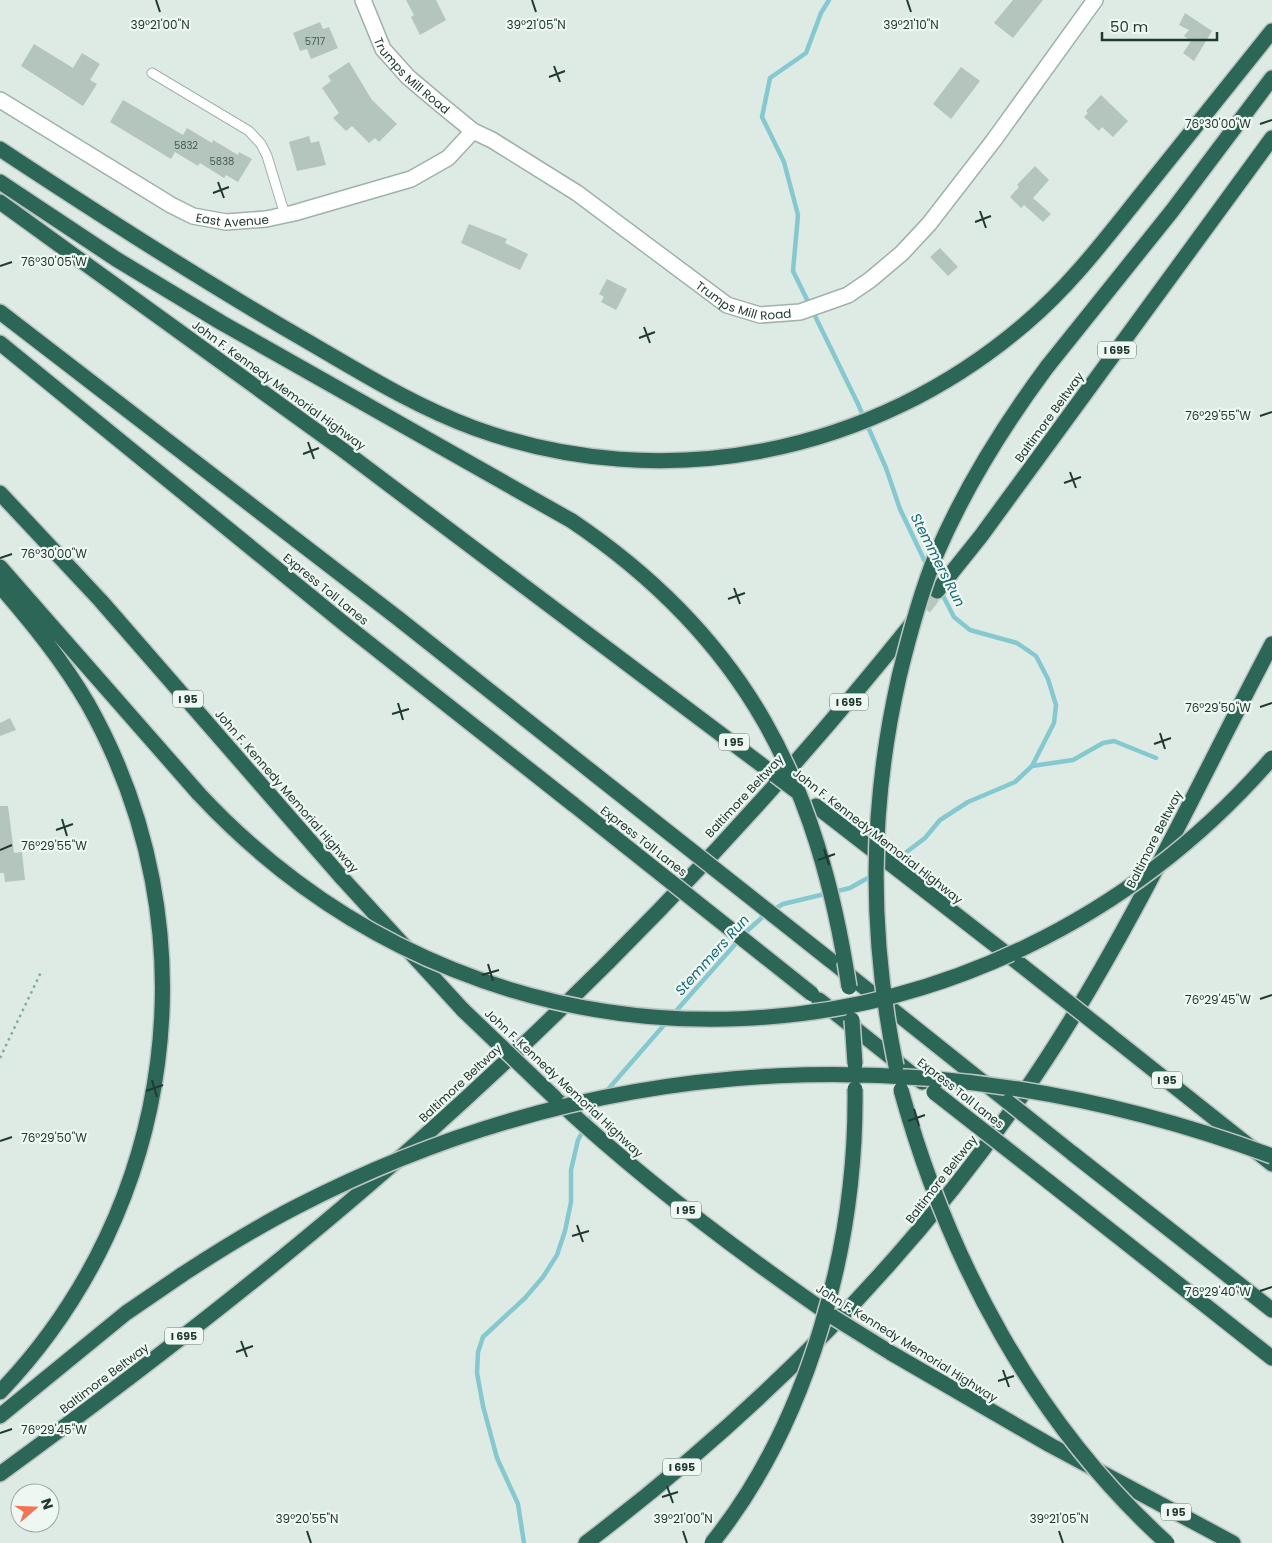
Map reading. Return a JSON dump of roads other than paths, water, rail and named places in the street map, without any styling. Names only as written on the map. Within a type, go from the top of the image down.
[{"type":"highway","points":[[0,149],[135,237],[282,327],[405,397],[477,429],[560,451],[640,460],[722,457],[819,439],[864,423],[912,402],[987,355],[1057,295],[1087,261],[1272,30]]},
{"type":"highway","points":[[1167,1543],[1104,1480],[1050,1411],[1003,1337],[959,1252],[928,1178],[906,1109],[889,1034],[879,962],[875,909],[876,816],[885,746],[907,642],[936,555],[965,495],[998,438],[1047,367],[1172,211],[1272,78]]},
{"type":"highway","name":"Baltimore Beltway","points":[[937,591],[962,561],[1272,138]]},
{"type":"highway","points":[[0,182],[116,259],[222,323],[572,521],[624,558],[668,596],[728,665],[761,714],[793,776],[820,852],[840,928],[849,987],[855,1056],[855,1138],[846,1219],[834,1278],[812,1353],[779,1438],[745,1500],[712,1543]]},
{"type":"highway","name":"John F. Kennedy Memorial Highway","points":[[0,202],[289,410],[692,711],[1107,1033],[1272,1164]]},
{"type":"highway","name":"Express Toll Lanes","points":[[0,312],[399,619],[1272,1310]]},
{"type":"highway","name":"Express Toll Lanes","points":[[0,343],[347,626],[1272,1358]]},
{"type":"highway","name":"John F. Kennedy Memorial Highway","points":[[0,493],[107,608],[343,879],[463,1010],[610,1148],[697,1220],[802,1296],[891,1353],[1042,1441],[1233,1543]]},
{"type":"highway","points":[[0,567],[199,794],[242,838],[308,891],[355,922],[479,980],[524,994],[586,1009],[640,1017],[725,1020],[793,1016],[867,1003],[920,989],[999,960],[1094,909],[1148,873],[1206,826],[1272,758]]},
{"type":"highway","points":[[0,586],[47,642],[76,684],[102,732],[124,781],[141,831],[154,889],[163,981],[161,1037],[153,1098],[139,1156],[119,1210],[92,1268],[64,1314],[39,1348],[0,1392]]},
{"type":"highway","name":"Baltimore Beltway","points":[[0,1474],[140,1370],[279,1260],[420,1141],[581,988],[758,805],[848,703],[924,608]]},
{"type":"highway","name":"Baltimore Beltway","points":[[586,1543],[699,1453],[773,1386],[880,1276],[921,1230],[960,1181],[1031,1082],[1090,988],[1143,893],[1272,644]]},
{"type":"highway","points":[[0,1416],[126,1313],[253,1230],[307,1201],[382,1167],[486,1128],[586,1101],[722,1079],[794,1075],[873,1074],[951,1080],[1004,1087],[1128,1110],[1220,1137],[1272,1156]]},
{"type":"street","name":"Trumps Mill Road","points":[[363,0],[378,39],[393,61],[473,131],[492,140],[577,193],[727,305],[760,315],[800,312],[818,307],[858,290],[902,253],[929,224],[1012,116],[1095,0]]},
{"type":"street","name":"East Avenue","points":[[0,100],[171,205],[193,216],[212,221],[244,222],[284,215],[411,179],[448,158],[473,131]]},
{"type":"lane","points":[[152,73],[249,131],[261,144],[284,215]]},
{"type":"waterway","name":"Stemmers Run","points":[[829,0],[821,13],[806,53],[770,78],[762,117],[784,162],[798,215],[793,271],[858,404],[886,468],[900,509],[928,568]]},
{"type":"waterway","name":"Stemmers Run","points":[[892,863],[925,838],[940,820],[968,802],[1015,782],[1032,766],[1054,723],[1056,705],[1048,679],[1036,656],[1017,643],[970,630],[954,617],[941,592]]},
{"type":"waterway","points":[[1032,766],[1073,760],[1103,743],[1114,741],[1156,758]]},
{"type":"waterway","name":"Stemmers Run","points":[[773,910],[783,904],[850,888],[873,875]]},
{"type":"waterway","name":"Stemmers Run","points":[[676,1011],[747,931],[766,914]]},
{"type":"waterway","name":"Stemmers Run","points":[[604,1094],[671,1017]]},
{"type":"waterway","name":"Stemmers Run","points":[[524,1543],[518,1504],[497,1458],[483,1406],[477,1373],[478,1352],[483,1337],[525,1298],[543,1277],[557,1255],[565,1231],[571,1202],[571,1170],[578,1140],[597,1105]]},
{"type":"tunnel","points":[[924,608],[937,591]]}]
